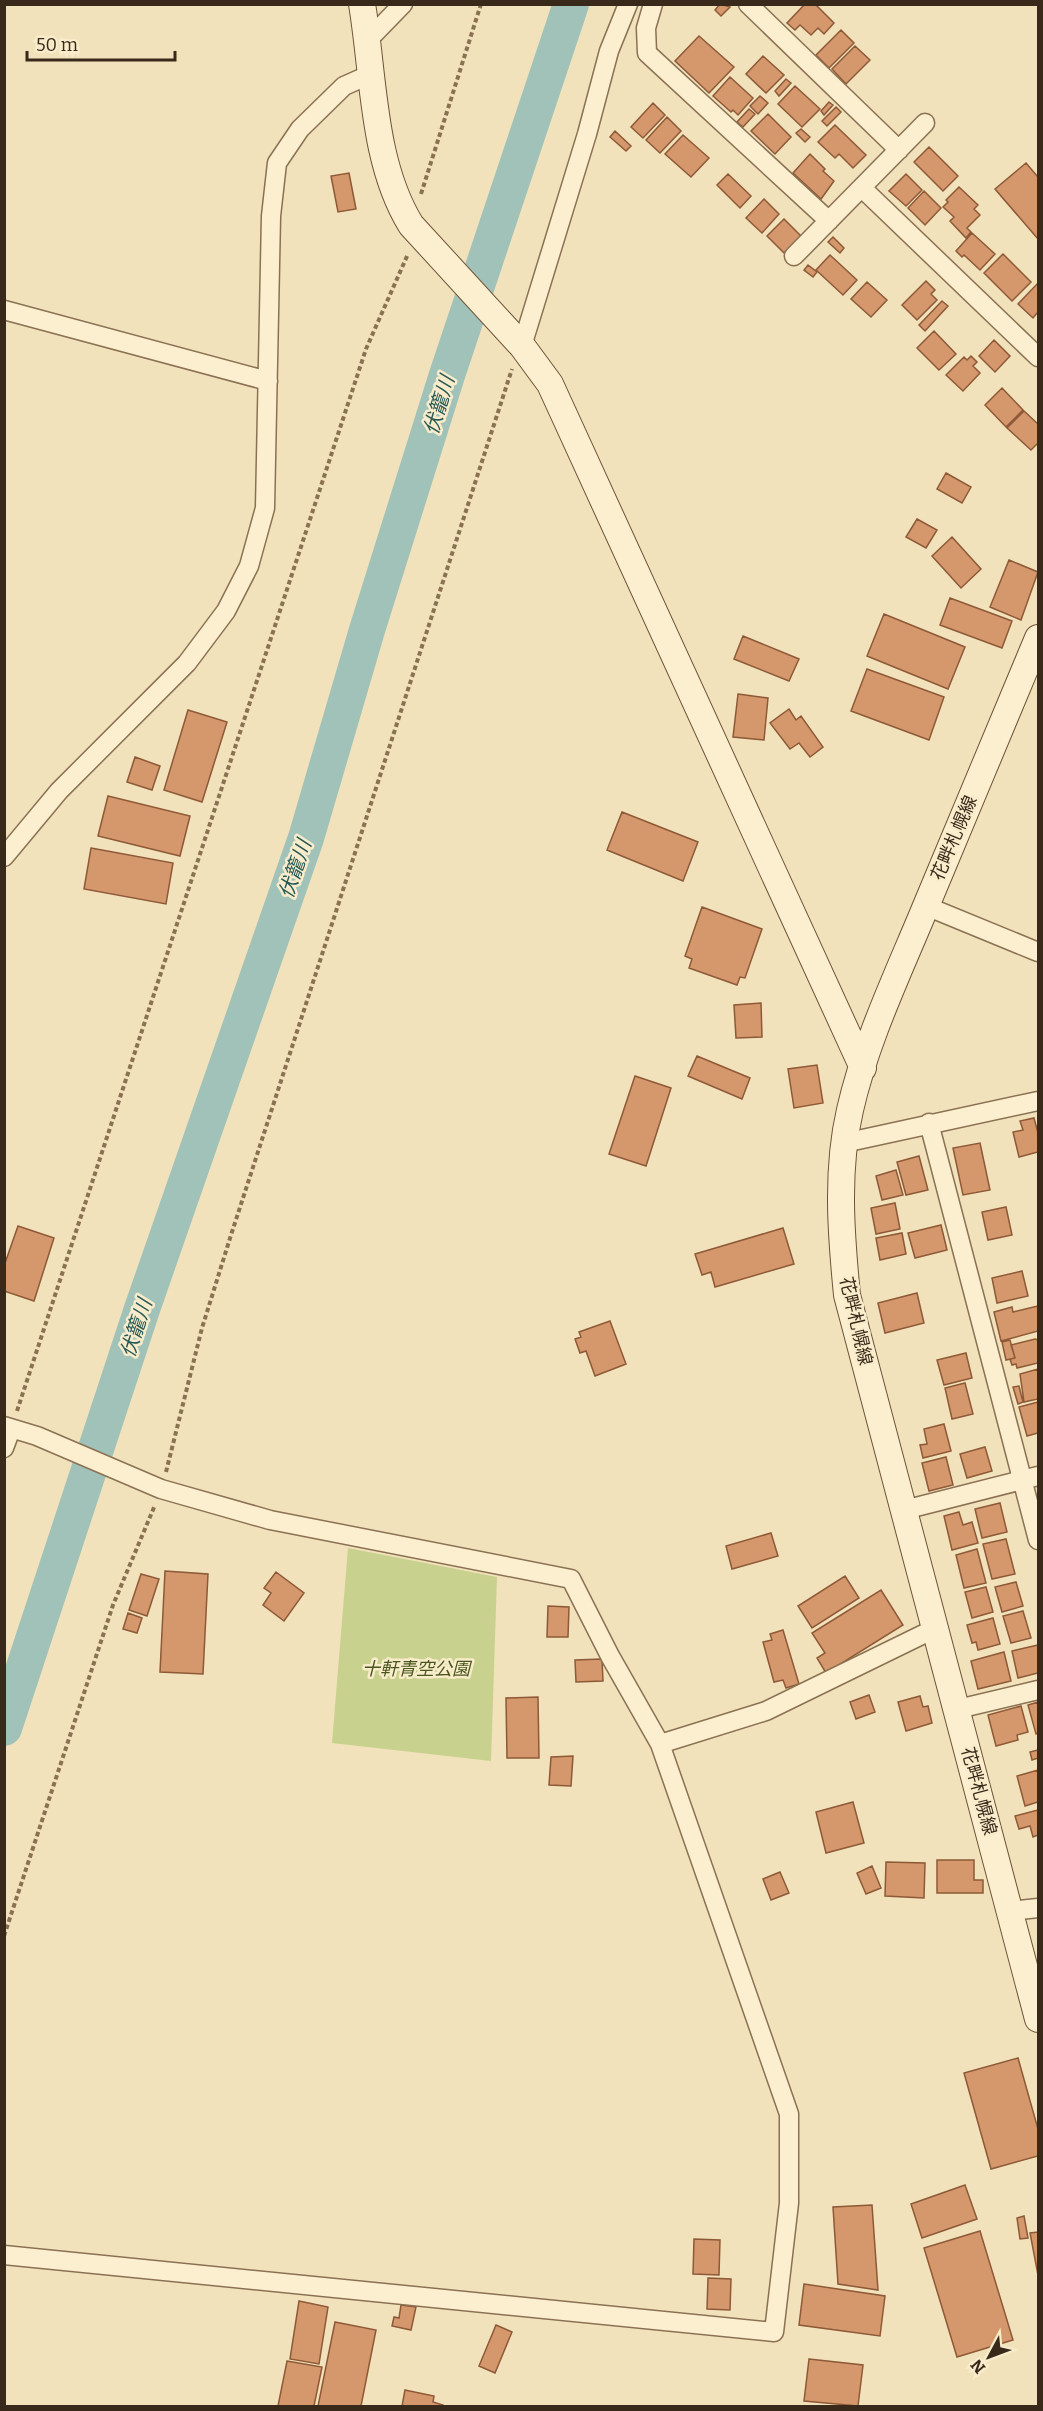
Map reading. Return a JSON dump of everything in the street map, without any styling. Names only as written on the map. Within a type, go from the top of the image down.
[{"type":"main road","points":[[362,4],[384,159],[397,203],[419,234],[517,341],[550,384],[863,1068]]},
{"type":"main road","name":"花畔札幌線","points":[[1038,638],[885,1005],[863,1068],[850,1109],[844,1143],[841,1233],[847,1295],[1038,2017]]},
{"type":"street","points":[[368,40],[403,4]]},
{"type":"street","points":[[517,341],[587,134],[609,51],[628,4]]},
{"type":"street","points":[[653,4],[646,28],[646,53],[829,221]]},
{"type":"street","points":[[748,4],[899,150]]},
{"type":"street","points":[[4,857],[59,791],[187,663],[226,610],[249,566],[265,508],[271,216],[277,163],[300,129],[344,86],[371,74]]},
{"type":"street","points":[[794,256],[925,123]]},
{"type":"street","points":[[862,188],[1038,357]]},
{"type":"street","points":[[4,310],[268,381]]},
{"type":"street","points":[[926,906],[1038,952]]},
{"type":"street","points":[[844,1143],[1038,1101]]},
{"type":"street","points":[[929,1123],[1030,1478],[1038,1540]]},
{"type":"street","points":[[4,1448],[8,1428],[37,1436],[153,1485],[270,1520],[571,1579],[610,1656],[660,1744],[789,2114],[789,2204],[774,2332],[4,2255]]},
{"type":"street","points":[[904,1510],[1030,1478]]},
{"type":"street","points":[[660,1744],[766,1712],[936,1628]]},
{"type":"street","points":[[958,1709],[1038,1690]]},
{"type":"street","points":[[1010,1911],[1038,1908]]},
{"type":"path","points":[[8,1428],[366,349],[410,248],[419,234],[481,4]]},
{"type":"path","points":[[4,1936],[153,1485],[231,1235],[506,387],[517,341]]},
{"type":"green space","name":"十軒青空公園","points":[[348,1548],[497,1577],[491,1761],[332,1743]]},
{"type":"building","points":[[720,4],[730,7],[721,16],[715,10]]},
{"type":"building","points":[[805,4],[815,4],[834,23],[824,34],[818,28],[811,35],[800,25],[795,30],[787,23]]},
{"type":"building","points":[[841,30],[854,43],[829,68],[816,55]]},
{"type":"building","points":[[699,36],[734,67],[709,93],[675,61]]},
{"type":"building","points":[[855,46],[870,60],[846,84],[832,69]]},
{"type":"building","points":[[763,56],[784,75],[766,93],[746,74]]},
{"type":"building","points":[[730,77],[753,98],[738,115],[733,110],[731,112],[713,96]]},
{"type":"building","points":[[786,79],[791,83],[779,96],[775,91]]},
{"type":"building","points":[[795,86],[820,109],[802,127],[778,104]]},
{"type":"building","points":[[760,96],[768,103],[758,114],[750,106]]},
{"type":"building","points":[[829,102],[833,105],[824,115],[821,111]]},
{"type":"building","points":[[653,103],[665,115],[643,138],[631,127]]},
{"type":"building","points":[[836,107],[841,112],[827,126],[822,121]]},
{"type":"building","points":[[749,109],[755,114],[743,127],[737,122]]},
{"type":"building","points":[[768,114],[791,137],[775,154],[751,131]]},
{"type":"building","points":[[667,117],[681,131],[660,153],[646,140]]},
{"type":"building","points":[[835,125],[866,155],[853,168],[839,154],[835,158],[818,142]]},
{"type":"building","points":[[801,129],[810,137],[805,142],[796,133]]},
{"type":"building","points":[[615,131],[631,146],[626,151],[610,137]]},
{"type":"building","points":[[683,135],[709,158],[691,177],[665,154]]},
{"type":"building","points":[[929,147],[958,176],[943,191],[914,162]]},
{"type":"building","points":[[810,154],[834,181],[821,199],[793,173]]},
{"type":"building","points":[[1026,163],[1038,177],[1038,239],[995,189]]},
{"type":"building","points":[[349,173],[356,209],[338,212],[331,176]]},
{"type":"building","points":[[728,174],[751,196],[740,208],[717,185]]},
{"type":"building","points":[[906,174],[922,190],[906,206],[889,191]]},
{"type":"building","points":[[959,187],[978,205],[974,209],[980,215],[967,228],[971,232],[966,238],[950,221],[954,217],[943,207],[948,202],[946,200]]},
{"type":"building","points":[[924,191],[941,208],[925,225],[908,208]]},
{"type":"building","points":[[764,199],[779,214],[762,233],[746,218]]},
{"type":"building","points":[[784,219],[801,236],[784,253],[767,236]]},
{"type":"building","points":[[972,233],[995,254],[980,270],[964,255],[962,257],[956,251]]},
{"type":"building","points":[[833,237],[844,248],[840,253],[828,242]]},
{"type":"building","points":[[1003,254],[1031,282],[1012,301],[984,273]]},
{"type":"building","points":[[830,255],[857,280],[843,295],[816,270]]},
{"type":"building","points":[[808,265],[817,272],[813,277],[804,270]]},
{"type":"building","points":[[926,281],[935,290],[931,294],[937,300],[917,320],[902,305]]},
{"type":"building","points":[[867,282],[887,300],[871,317],[851,299]]},
{"type":"building","points":[[1038,283],[1038,312],[1033,318],[1018,304]]},
{"type":"building","points":[[942,301],[948,306],[925,331],[919,325]]},
{"type":"building","points":[[934,331],[956,354],[939,370],[917,348]]},
{"type":"building","points":[[994,340],[1010,356],[995,372],[979,356]]},
{"type":"building","points":[[971,356],[977,362],[973,366],[980,373],[963,391],[946,375],[964,357],[967,360]]},
{"type":"building","points":[[1002,388],[1023,410],[1006,427],[985,405]]},
{"type":"building","points":[[1024,411],[1038,424],[1038,443],[1031,450],[1007,428]]},
{"type":"building","points":[[946,473],[971,487],[962,503],[937,489]]},
{"type":"building","points":[[917,519],[937,530],[926,548],[906,537]]},
{"type":"building","points":[[952,537],[981,569],[961,588],[932,556]]},
{"type":"building","points":[[1009,560],[1038,572],[1021,620],[990,607]]},
{"type":"building","points":[[950,598],[1012,621],[1002,648],[940,625]]},
{"type":"building","points":[[884,614],[965,647],[948,689],[867,656]]},
{"type":"building","points":[[743,636],[799,659],[789,681],[734,659]]},
{"type":"building","points":[[867,669],[944,697],[929,740],[851,711]]},
{"type":"building","points":[[738,694],[768,698],[764,740],[733,737]]},
{"type":"building","points":[[789,709],[796,720],[801,716],[823,747],[810,757],[799,743],[790,749],[770,723]]},
{"type":"building","points":[[188,710],[227,722],[202,802],[164,790]]},
{"type":"building","points":[[135,757],[160,766],[152,790],[127,782]]},
{"type":"building","points":[[108,796],[190,816],[180,856],[98,836]]},
{"type":"building","points":[[622,812],[698,842],[683,881],[607,850]]},
{"type":"building","points":[[91,848],[173,863],[166,904],[84,889]]},
{"type":"building","points":[[702,907],[762,929],[745,978],[740,977],[737,985],[689,968],[692,959],[685,956]]},
{"type":"building","points":[[761,1003],[762,1037],[736,1038],[734,1005]]},
{"type":"building","points":[[697,1056],[750,1078],[742,1099],[688,1076]]},
{"type":"building","points":[[817,1065],[823,1103],[794,1108],[788,1069]]},
{"type":"building","points":[[635,1076],[671,1088],[646,1166],[609,1154]]},
{"type":"building","points":[[1034,1118],[1038,1133],[1038,1152],[1019,1157],[1013,1132],[1023,1130],[1020,1121]]},
{"type":"building","points":[[980,1143],[990,1190],[963,1195],[953,1148]]},
{"type":"building","points":[[919,1156],[928,1190],[906,1195],[897,1162]]},
{"type":"building","points":[[896,1170],[903,1195],[882,1200],[876,1176]]},
{"type":"building","points":[[895,1203],[900,1229],[876,1234],[871,1208]]},
{"type":"building","points":[[1006,1207],[1012,1235],[988,1240],[982,1212]]},
{"type":"building","points":[[941,1225],[947,1250],[915,1258],[908,1233]]},
{"type":"building","points":[[18,1226],[54,1238],[34,1301],[4,1291],[4,1266]]},
{"type":"building","points":[[783,1228],[794,1264],[715,1287],[711,1272],[702,1275],[695,1254]]},
{"type":"building","points":[[902,1233],[906,1254],[880,1260],[876,1238]]},
{"type":"building","points":[[1022,1271],[1028,1296],[997,1303],[992,1278]]},
{"type":"building","points":[[917,1293],[924,1323],[885,1333],[878,1303]]},
{"type":"building","points":[[1038,1306],[1038,1331],[1001,1341],[994,1312],[1012,1307],[1013,1312]]},
{"type":"building","points":[[610,1321],[626,1364],[595,1376],[586,1351],[580,1353],[575,1339],[581,1337],[579,1332]]},
{"type":"building","points":[[1010,1340],[1015,1358],[1006,1360],[1002,1342]]},
{"type":"building","points":[[1038,1340],[1038,1363],[1017,1368],[1016,1364],[1012,1365],[1010,1359],[1015,1358],[1011,1345]]},
{"type":"building","points":[[966,1353],[972,1378],[944,1385],[937,1360]]},
{"type":"building","points":[[1038,1369],[1038,1399],[1024,1402],[1020,1374]]},
{"type":"building","points":[[965,1383],[973,1414],[952,1419],[945,1388]]},
{"type":"building","points":[[1019,1386],[1023,1402],[1018,1404],[1013,1387]]},
{"type":"building","points":[[1038,1402],[1038,1433],[1027,1436],[1019,1407]]},
{"type":"building","points":[[944,1424],[951,1451],[923,1458],[920,1445],[927,1444],[924,1429]]},
{"type":"building","points":[[985,1447],[992,1471],[967,1478],[960,1454]]},
{"type":"building","points":[[946,1457],[953,1485],[929,1491],[922,1463]]},
{"type":"building","points":[[1000,1503],[1007,1532],[982,1538],[975,1509]]},
{"type":"building","points":[[959,1512],[963,1525],[972,1522],[978,1543],[952,1550],[944,1516]]},
{"type":"building","points":[[771,1533],[778,1556],[732,1569],[726,1546]]},
{"type":"building","points":[[1006,1539],[1015,1574],[992,1579],[983,1544]]},
{"type":"building","points":[[977,1549],[986,1583],[964,1588],[956,1555]]},
{"type":"building","points":[[165,1571],[208,1574],[203,1674],[160,1672]]},
{"type":"building","points":[[276,1572],[304,1593],[284,1621],[263,1605],[271,1593],[264,1588]]},
{"type":"building","points":[[141,1574],[159,1579],[147,1616],[129,1610]]},
{"type":"building","points":[[845,1576],[859,1598],[812,1628],[798,1606]]},
{"type":"building","points":[[1016,1582],[1023,1606],[1002,1612],[995,1587]]},
{"type":"building","points":[[986,1587],[993,1612],[972,1618],[965,1592]]},
{"type":"building","points":[[881,1590],[903,1625],[826,1673],[817,1658],[825,1653],[812,1633]]},
{"type":"building","points":[[548,1606],[569,1607],[568,1637],[547,1637]]},
{"type":"building","points":[[1023,1611],[1031,1638],[1011,1643],[1003,1616]]},
{"type":"building","points":[[128,1613],[142,1618],[137,1633],[123,1629]]},
{"type":"building","points":[[993,1618],[1000,1644],[978,1650],[976,1642],[972,1643],[967,1625]]},
{"type":"building","points":[[783,1630],[799,1684],[786,1688],[783,1680],[774,1682],[763,1642],[772,1640],[770,1634]]},
{"type":"building","points":[[1038,1645],[1038,1673],[1018,1678],[1012,1651]]},
{"type":"building","points":[[1004,1652],[1011,1681],[978,1689],[971,1661]]},
{"type":"building","points":[[602,1659],[603,1681],[576,1682],[575,1660]]},
{"type":"building","points":[[869,1695],[875,1712],[856,1719],[850,1702]]},
{"type":"building","points":[[920,1696],[923,1707],[928,1706],[932,1723],[906,1731],[898,1702]]},
{"type":"building","points":[[538,1697],[539,1758],[507,1758],[506,1698]]},
{"type":"building","points":[[1038,1702],[1038,1733],[1036,1734],[1028,1705]]},
{"type":"building","points":[[1021,1706],[1028,1732],[1017,1735],[1018,1740],[996,1746],[988,1715]]},
{"type":"building","points":[[1038,1750],[1038,1758],[1032,1760],[1030,1752]]},
{"type":"building","points":[[573,1756],[571,1786],[549,1785],[551,1757]]},
{"type":"building","points":[[1038,1770],[1038,1802],[1025,1806],[1017,1776]]},
{"type":"building","points":[[853,1802],[864,1843],[826,1853],[816,1812]]},
{"type":"building","points":[[1038,1810],[1038,1835],[1033,1837],[1030,1826],[1019,1829],[1015,1816]]},
{"type":"building","points":[[937,1860],[974,1860],[974,1880],[983,1880],[983,1893],[937,1893]]},
{"type":"building","points":[[886,1862],[925,1863],[924,1898],[885,1896]]},
{"type":"building","points":[[872,1866],[881,1888],[866,1894],[857,1873]]},
{"type":"building","points":[[780,1872],[789,1893],[771,1900],[763,1879]]},
{"type":"building","points":[[1018,2058],[1038,2129],[1038,2156],[991,2169],[964,2073]]},
{"type":"building","points":[[965,2185],[977,2219],[922,2238],[911,2204]]},
{"type":"building","points":[[872,2205],[878,2290],[838,2284],[833,2207]]},
{"type":"building","points":[[1024,2216],[1028,2238],[1020,2239],[1017,2218]]},
{"type":"building","points":[[980,2231],[1013,2340],[957,2357],[924,2248]]},
{"type":"building","points":[[1038,2232],[1038,2275],[1030,2233]]},
{"type":"building","points":[[694,2239],[720,2240],[719,2275],[693,2274]]},
{"type":"building","points":[[708,2278],[731,2279],[730,2310],[707,2309]]},
{"type":"building","points":[[804,2284],[885,2296],[880,2336],[799,2325]]},
{"type":"building","points":[[299,2301],[328,2307],[319,2364],[290,2359]]},
{"type":"building","points":[[401,2305],[416,2307],[411,2330],[392,2326],[394,2317],[399,2318]]},
{"type":"building","points":[[335,2322],[376,2330],[361,2406],[318,2406]]},
{"type":"building","points":[[496,2325],[512,2332],[495,2373],[479,2366]]},
{"type":"building","points":[[809,2359],[863,2365],[858,2406],[804,2401]]},
{"type":"building","points":[[287,2361],[322,2367],[314,2406],[278,2406]]},
{"type":"building","points":[[405,2390],[434,2396],[433,2402],[443,2406],[402,2406]]},
{"type":"waterway","name":"伏籠川","points":[[4,1728],[142,1309],[306,838],[367,630],[447,375],[571,4]]}]
